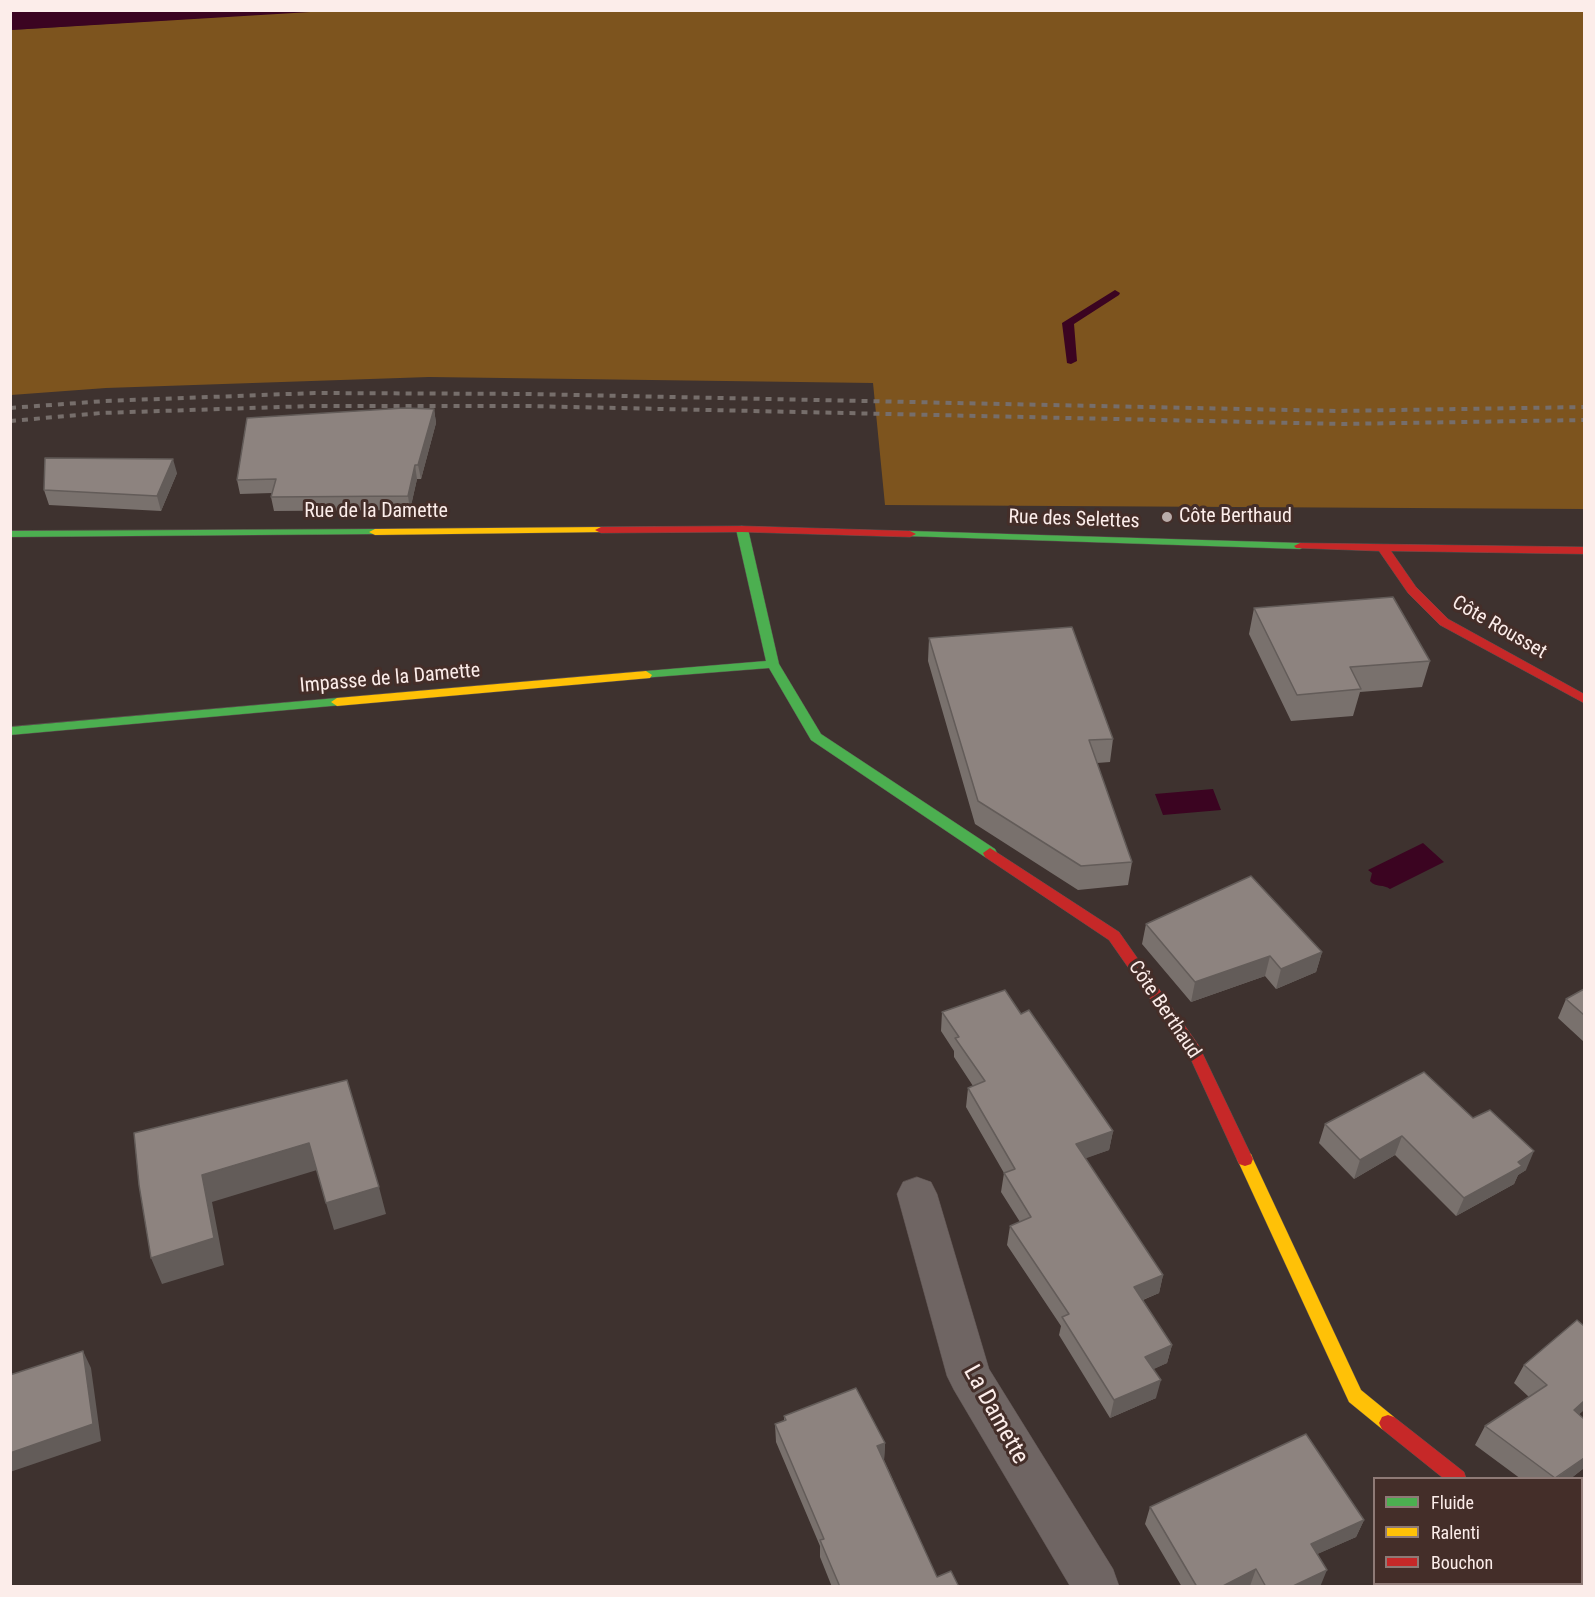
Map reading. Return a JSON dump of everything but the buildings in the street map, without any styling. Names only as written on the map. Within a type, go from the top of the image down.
[{"type":"street","name":"Rue de la Damette","points":[[10,534],[742,529]]},
{"type":"street","name":"Rue des Selettes","points":[[742,529],[1384,549],[1584,550]]},
{"type":"street","name":"Côte Berthaud","points":[[742,529],[773,664],[816,737],[1114,936],[1194,1050],[1355,1396],[1455,1477]]},
{"type":"street","name":"Côte Rousset","points":[[1384,549],[1412,590],[1444,622],[1584,699]]},
{"type":"street","name":"Impasse de la Damette","points":[[10,731],[773,664]]},
{"type":"street","name":"La Damette","points":[[917,1194],[969,1376],[1096,1587]]},
{"type":"shaded area","points":[[11,10],[327,10],[327,11],[11,30]]},
{"type":"shaded area","points":[[327,10],[1584,11],[1584,509],[885,505],[873,383],[429,377],[106,388],[11,395],[11,30]]},
{"type":"shaded area","points":[[1213,789],[1221,810],[1163,815],[1155,794]]},
{"type":"shaded area","points":[[1423,843],[1444,862],[1390,889],[1375,885],[1370,881],[1372,873],[1368,870]]},
{"type":"waterway","points":[[1071,361],[1068,323],[1115,293]]},
{"type":"railway","points":[[10,408],[105,401],[315,393],[530,394],[1337,411],[1584,407]]},
{"type":"railway","points":[[10,421],[101,413],[311,406],[527,406],[1342,424],[1584,420]]},
{"type":"traffic: fast","points":[[742,529],[773,664],[816,737],[990,853]]},
{"type":"traffic: fast","points":[[10,534],[375,532]]},
{"type":"traffic: fast","points":[[910,534],[1300,546]]},
{"type":"traffic: fast","points":[[646,675],[773,664]]},
{"type":"traffic: fast","points":[[10,731],[337,702]]},
{"type":"traffic: slow","points":[[375,532],[601,530]]},
{"type":"traffic: slow","points":[[337,702],[646,675]]},
{"type":"traffic: slow","points":[[1245,1159],[1355,1396],[1388,1423]]},
{"type":"traffic: jam","points":[[601,530],[742,529],[910,534]]},
{"type":"traffic: jam","points":[[1300,546],[1584,550]]},
{"type":"traffic: jam","points":[[1384,549],[1412,590],[1444,622],[1584,699]]},
{"type":"traffic: jam","points":[[990,853],[1114,936],[1194,1050],[1245,1159]]},
{"type":"traffic: jam","points":[[1388,1423],[1456,1477]]},
{"type":"place","name":"Côte Berthaud","points":[[1167,517]]}]
